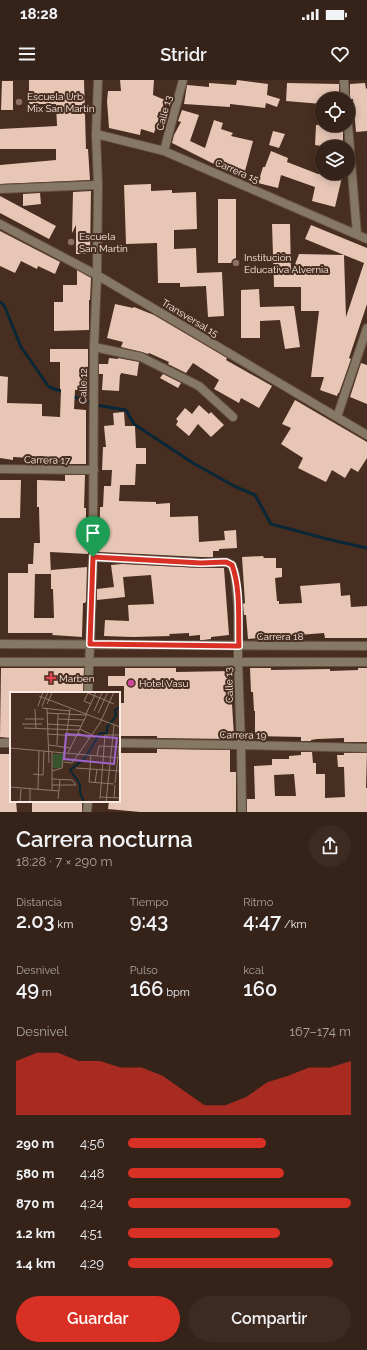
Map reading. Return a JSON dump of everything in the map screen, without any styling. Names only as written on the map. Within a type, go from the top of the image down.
[{"type":"street","name":"Calle 12","points":[[88,692],[93,557],[94,347],[97,275],[98,185],[96,134],[98,80]]},
{"type":"street","name":"Calle 13","points":[[164,151],[184,80]]},
{"type":"street","points":[[344,80],[345,92]]},
{"type":"street","points":[[349,132],[357,234]]},
{"type":"street","name":"Carrera 15","points":[[96,134],[164,151],[367,239]]},
{"type":"street","points":[[0,189],[98,185]]},
{"type":"street","name":"Transversal 15","points":[[0,224],[97,275],[367,435]]},
{"type":"street","points":[[337,417],[367,328]]},
{"type":"street","points":[[94,347],[141,357],[199,386],[233,417]]},
{"type":"street","name":"Carrera 17","points":[[0,469],[94,470]]},
{"type":"street","name":"Calle 13","points":[[93,557],[201,563],[226,562],[232,565],[235,574],[238,607],[242,812]]},
{"type":"street","name":"Carrera 18","points":[[0,644],[367,646]]},
{"type":"street","points":[[0,662],[367,662]]},
{"type":"street","name":"Carrera 19","points":[[120,743],[367,748]]},
{"type":"street","points":[[87,812],[88,802]]},
{"type":"building","points":[[29,80],[84,80],[86,149],[88,149],[90,180],[0,184],[0,165],[56,160],[56,149],[0,149],[0,129],[57,126],[56,104],[29,104]]},
{"type":"building","points":[[120,80],[154,80],[153,95],[165,100],[154,133],[141,129],[140,135],[109,128],[107,101],[108,91],[121,91]]},
{"type":"building","points":[[237,80],[268,84],[267,95],[280,99],[277,107],[266,103],[265,108],[230,104],[230,107],[184,104],[187,85],[209,87],[209,83],[236,85]]},
{"type":"building","points":[[2,81],[13,81],[13,110],[1,110]]},
{"type":"building","points":[[287,83],[339,84],[339,92],[315,92],[315,103],[286,101]]},
{"type":"building","points":[[365,83],[366,89],[367,88],[367,131],[356,132],[355,92],[350,92],[350,84]]},
{"type":"building","points":[[182,110],[199,115],[190,141],[205,148],[214,120],[223,123],[221,129],[233,133],[231,136],[253,141],[244,175],[227,170],[227,168],[212,163],[172,143],[174,135],[181,122],[178,121]]},
{"type":"building","points":[[273,131],[285,134],[279,148],[269,145]]},
{"type":"building","points":[[316,132],[343,132],[343,140],[315,140]]},
{"type":"building","points":[[271,151],[288,158],[287,162],[315,173],[315,180],[341,180],[335,207],[312,201],[315,187],[281,175],[278,188],[258,183],[263,167],[265,167]]},
{"type":"building","points":[[151,184],[151,191],[172,190],[172,193],[196,192],[197,229],[174,230],[174,249],[196,248],[197,273],[222,272],[224,316],[208,317],[206,286],[180,287],[180,283],[158,283],[157,243],[126,244],[124,185]]},
{"type":"building","points":[[91,191],[90,254],[76,254],[76,225],[72,233],[73,192]]},
{"type":"building","points":[[40,193],[41,204],[23,206],[23,194]]},
{"type":"building","points":[[0,196],[56,226],[49,239],[0,213]]},
{"type":"building","points":[[218,199],[236,199],[236,263],[218,263]]},
{"type":"building","points":[[272,224],[290,224],[291,275],[299,254],[344,255],[305,239],[311,225],[367,248],[367,304],[349,358],[351,359],[337,396],[320,390],[324,377],[311,377],[319,311],[301,311],[301,287],[274,287]],"holes":[[[344,255],[364,263],[346,317]]]},
{"type":"building","points":[[0,231],[60,262],[55,274],[38,266],[37,269],[21,261],[15,273],[0,266]]},
{"type":"building","points":[[77,270],[91,278],[89,330],[54,331],[54,302],[63,302],[63,285],[77,285]]},
{"type":"building","points":[[259,289],[260,307],[294,306],[300,347],[285,349],[280,320],[260,321],[260,338],[241,338],[241,290]]},
{"type":"building","points":[[115,304],[134,307],[154,315],[227,358],[226,360],[272,386],[259,408],[241,398],[239,403],[214,389],[219,380],[193,363],[186,373],[168,364],[169,362],[149,353],[121,347],[123,342],[107,338]]},
{"type":"building","points":[[50,349],[88,349],[87,390],[75,390],[74,409],[86,410],[86,464],[32,461],[32,458],[13,457],[13,460],[0,458],[0,376],[8,377],[7,403],[42,404],[42,416],[60,417],[60,362],[50,362]]},
{"type":"building","points":[[109,358],[139,362],[137,376],[120,374],[119,391],[102,390],[103,374],[99,374],[99,364],[108,364]]},
{"type":"building","points":[[361,363],[367,365],[367,404],[350,397]]},
{"type":"building","points":[[163,374],[181,383],[178,388],[160,378]]},
{"type":"building","points":[[295,400],[367,442],[367,458],[358,472],[351,468],[345,478],[332,470],[326,482],[298,468],[303,458],[281,444],[291,428],[282,424]]},
{"type":"building","points":[[199,405],[209,414],[211,412],[224,425],[211,437],[198,424],[189,436],[176,425],[178,421],[176,419],[185,408],[192,414]]},
{"type":"building","points":[[124,412],[125,426],[135,426],[136,448],[146,448],[146,464],[136,464],[135,485],[120,485],[119,501],[156,502],[156,504],[170,503],[170,517],[198,516],[199,542],[225,540],[224,531],[236,530],[237,548],[219,549],[219,551],[213,551],[213,557],[99,552],[100,507],[103,507],[104,486],[111,486],[112,470],[102,470],[103,447],[106,447],[104,426],[114,425],[113,413]]},
{"type":"building","points":[[65,475],[85,475],[84,508],[86,508],[86,527],[88,527],[88,554],[50,552],[51,574],[51,570],[87,567],[86,601],[83,603],[82,637],[52,635],[53,633],[8,633],[8,573],[28,573],[28,564],[33,564],[34,543],[40,543],[39,507],[37,507],[37,480],[65,481]],"holes":[[[35,574],[51,574],[54,618],[34,618]]]},
{"type":"building","points":[[0,480],[21,480],[20,518],[0,518]]},
{"type":"building","points":[[263,556],[264,558],[276,558],[276,568],[282,568],[282,577],[275,578],[277,601],[279,601],[279,604],[302,603],[300,586],[340,583],[341,596],[350,595],[351,607],[367,606],[367,638],[325,638],[324,633],[248,639],[246,615],[244,615],[243,604],[245,603],[242,557]]},
{"type":"building","points":[[122,564],[224,568],[229,635],[211,637],[211,639],[203,640],[200,640],[200,635],[189,636],[189,633],[169,634],[170,636],[104,636],[105,620],[129,621],[128,605],[154,604],[151,575],[123,577],[125,597],[97,600],[97,589],[114,587],[111,565]]},
{"type":"building","points":[[1,668],[84,668],[83,692],[10,692],[10,738],[0,737]]},
{"type":"building","points":[[125,668],[176,668],[176,672],[230,671],[230,705],[232,704],[234,736],[230,736],[230,739],[120,736],[120,703],[124,703],[124,686],[108,686],[108,676],[125,676]]},
{"type":"building","points":[[250,668],[271,668],[271,670],[330,669],[330,671],[358,670],[358,668],[367,668],[367,742],[344,742],[344,738],[301,741],[301,737],[255,736],[255,711],[253,692],[251,692]]},
{"type":"building","points":[[157,749],[230,750],[230,772],[236,772],[236,812],[140,812],[108,809],[109,802],[120,802],[120,753],[157,753]]},
{"type":"building","points":[[301,752],[312,752],[313,763],[316,763],[316,774],[325,774],[325,798],[345,797],[344,767],[338,767],[337,755],[344,755],[344,753],[367,753],[367,812],[247,812],[247,799],[255,799],[254,766],[272,765],[272,759],[289,759],[289,756],[301,755]],"holes":[[[294,774],[296,796],[275,796],[274,775]]]},
{"type":"building","points":[[0,754],[10,754],[10,802],[16,802],[17,812],[0,812]]},
{"type":"building","points":[[32,802],[82,802],[82,812],[32,812]]},
{"type":"waterway","points":[[0,302],[4,305],[21,347],[49,387],[63,392]]},
{"type":"waterway","points":[[72,396],[96,405],[126,410],[134,424],[193,463],[234,486],[255,495],[271,524],[367,548]]},
{"type":"place","name":"Escuela Urb Mix San Martín","points":[[19,102]]},
{"type":"place","name":"Escuela San Martin","points":[[71,242]]},
{"type":"place","name":"Institución Educativa Alvernia","points":[[236,263]]},
{"type":"place","name":"Marben","points":[[51,678]]},
{"type":"place","name":"Hotel Vasu","points":[[131,683]]},
{"type":"route","points":[[93,557],[201,563],[226,562],[232,565],[235,574],[238,607],[239,646],[90,644],[93,557]]}]
